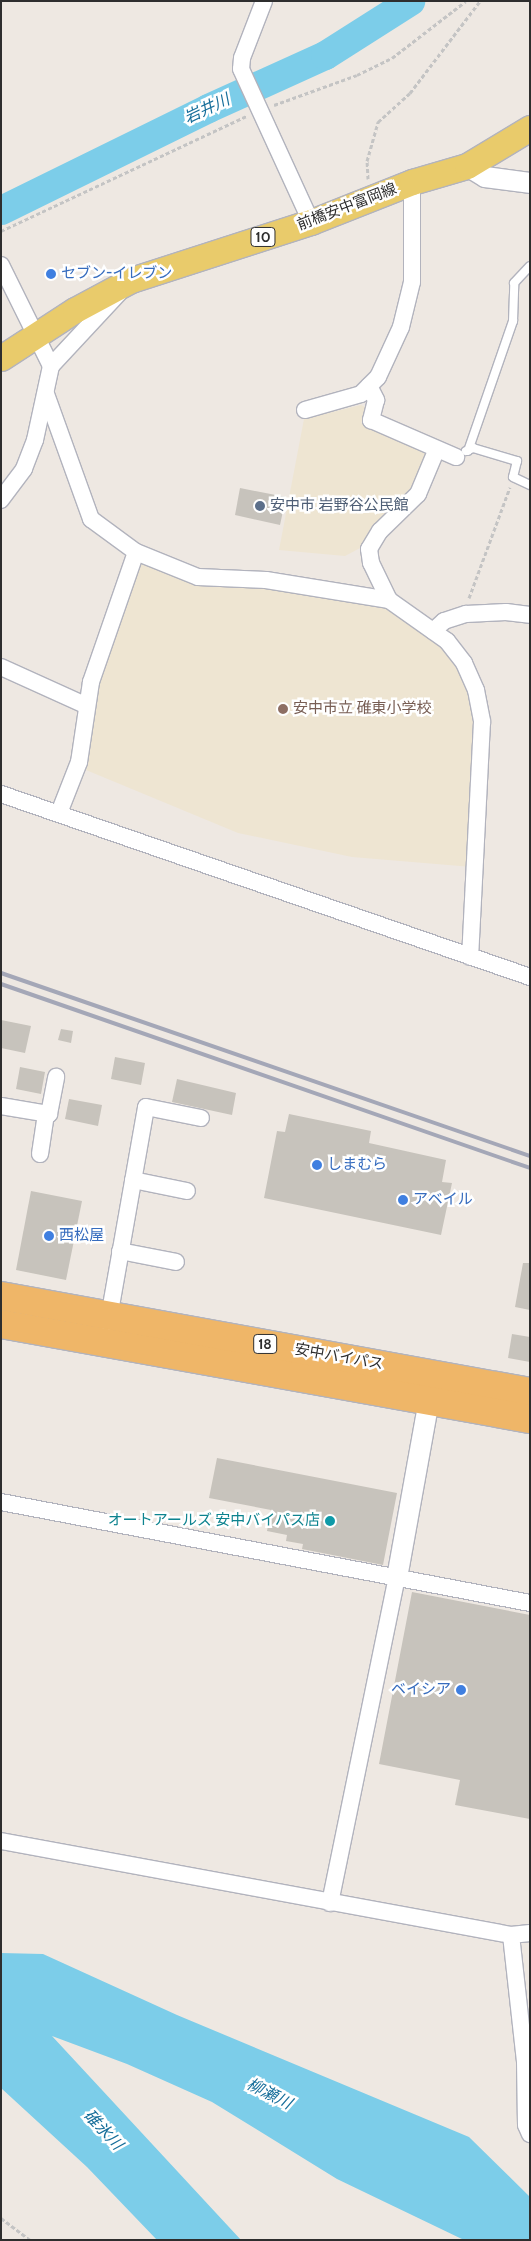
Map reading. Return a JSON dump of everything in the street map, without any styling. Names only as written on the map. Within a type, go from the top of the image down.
[{"type":"highway","name":"安中バイパス","points":[[1,1296],[110,1316],[431,1387],[530,1418]]},
{"type":"highway","name":"安中バイパス","points":[[1,1324],[105,1343],[431,1387],[530,1392]]},
{"type":"main road","name":"前橋安中富岡線","points":[[1,358],[34,335],[132,280],[312,222],[412,182],[467,166],[530,128]]},
{"type":"street","points":[[264,1],[242,58],[241,69],[312,222]]},
{"type":"street","points":[[467,166],[485,177],[530,183]]},
{"type":"street","points":[[305,410],[361,394],[378,377],[400,327],[412,282],[412,182]]},
{"type":"street","points":[[1,265],[51,366]]},
{"type":"street","points":[[1,500],[24,469],[46,394],[51,366],[132,280]]},
{"type":"street","points":[[369,386],[376,400],[371,420],[428,444],[436,451],[462,454]]},
{"type":"street","points":[[46,394],[91,519],[136,552],[198,578],[266,580],[389,600],[447,641],[464,663],[476,690],[482,722],[470,957]]},
{"type":"street","points":[[389,600],[371,563],[369,549],[380,531],[418,494],[436,451]]},
{"type":"street","points":[[59,813],[79,762],[91,682],[136,552]]},
{"type":"street","points":[[433,631],[444,621],[474,613],[530,615]]},
{"type":"street","points":[[1,667],[87,706]]},
{"type":"street","points":[[1,794],[530,977]]},
{"type":"street","points":[[40,1154],[46,1114],[49,1114],[56,1077]]},
{"type":"street","points":[[1,1106],[46,1114]]},
{"type":"street","points":[[105,1343],[146,1107],[201,1118]]},
{"type":"street","points":[[133,1180],[187,1191]]},
{"type":"street","points":[[120,1251],[176,1262]]},
{"type":"street","points":[[330,1902],[397,1578],[431,1387]]},
{"type":"street","points":[[1,1502],[530,1604]]},
{"type":"street","points":[[1,1841],[511,1935],[530,1934]]},
{"type":"street","points":[[511,1935],[525,2061],[526,2125],[530,2134]]},
{"type":"lane","points":[[462,454],[513,320],[514,283],[530,266]]},
{"type":"lane","points":[[462,454],[473,448],[517,461],[514,477],[530,485]]},
{"type":"path","points":[[1,231],[258,107],[357,75],[392,58],[466,1]]},
{"type":"path","points":[[368,199],[367,161],[378,122],[410,93],[480,1]]},
{"type":"path","points":[[474,613],[469,599],[514,477]]},
{"type":"path","points":[[1,2218],[30,2240]]},
{"type":"shaded area","points":[[361,405],[367,408],[361,423],[425,448],[429,460],[414,493],[364,546],[345,556],[279,550],[304,419]]},
{"type":"shaded area","name":"安中市立 碓東小学校","points":[[146,563],[194,584],[260,585],[382,605],[438,641],[459,664],[470,689],[476,724],[472,867],[352,857],[238,833],[86,770],[96,694],[137,566]]},
{"type":"water","points":[[1,1953],[43,1954],[177,2015],[469,2137],[530,2197],[530,2240],[464,2240],[337,2179],[212,2102],[127,2064],[52,2036],[241,2240],[157,2240],[87,2167],[1,2088]]},
{"type":"building","name":"安中市 岩野谷公民館","points":[[240,488],[286,497],[280,525],[235,515]]},
{"type":"building","points":[[1,1020],[31,1026],[25,1053],[1,1048]]},
{"type":"building","points":[[61,1029],[73,1031],[71,1043],[58,1040]]},
{"type":"building","points":[[115,1057],[145,1063],[141,1085],[111,1079]]},
{"type":"building","points":[[20,1067],[45,1072],[41,1094],[16,1089]]},
{"type":"building","points":[[177,1079],[236,1093],[232,1115],[172,1102]]},
{"type":"building","points":[[69,1099],[102,1105],[98,1126],[65,1119]]},
{"type":"building","points":[[289,1114],[371,1131],[369,1143],[446,1160],[442,1182],[452,1183],[441,1235],[264,1198],[277,1131],[285,1132]]},
{"type":"building","name":"西松屋","points":[[31,1191],[82,1201],[66,1280],[16,1270]]},
{"type":"building","points":[[523,1263],[530,1263],[530,1310],[515,1307]]},
{"type":"building","points":[[512,1334],[530,1337],[530,1362],[508,1358]]},
{"type":"building","name":"オートアールズ 安中バイパス店","points":[[217,1458],[397,1493],[383,1565],[302,1549],[303,1544],[286,1541],[287,1535],[267,1531],[271,1510],[209,1498]]},
{"type":"building","name":"ベイシア","points":[[412,1592],[530,1615],[530,1819],[455,1805],[460,1780],[379,1764]]},
{"type":"waterway","name":"岩井川","points":[[1,210],[208,108],[325,55],[410,1]]},
{"type":"railway","points":[[1,973],[530,1156]]},
{"type":"railway","points":[[1,984],[530,1168]]},
{"type":"place","name":"セブン-イレブン","points":[[51,274]]},
{"type":"place","name":"安中市 岩野谷公民館","points":[[260,506]]},
{"type":"place","name":"安中市立 碓東小学校","points":[[283,709]]},
{"type":"place","name":"しまむら","points":[[317,1165]]},
{"type":"place","name":"アベイル","points":[[403,1200]]},
{"type":"place","name":"西松屋","points":[[49,1236]]},
{"type":"place","name":"オートアールズ 安中バイパス店","points":[[330,1521]]},
{"type":"place","name":"ベイシア","points":[[461,1690]]},
{"type":"water label","name":"柳瀬川","points":[[269,2094]]},
{"type":"water label","name":"碓氷川","points":[[103,2130]]}]
